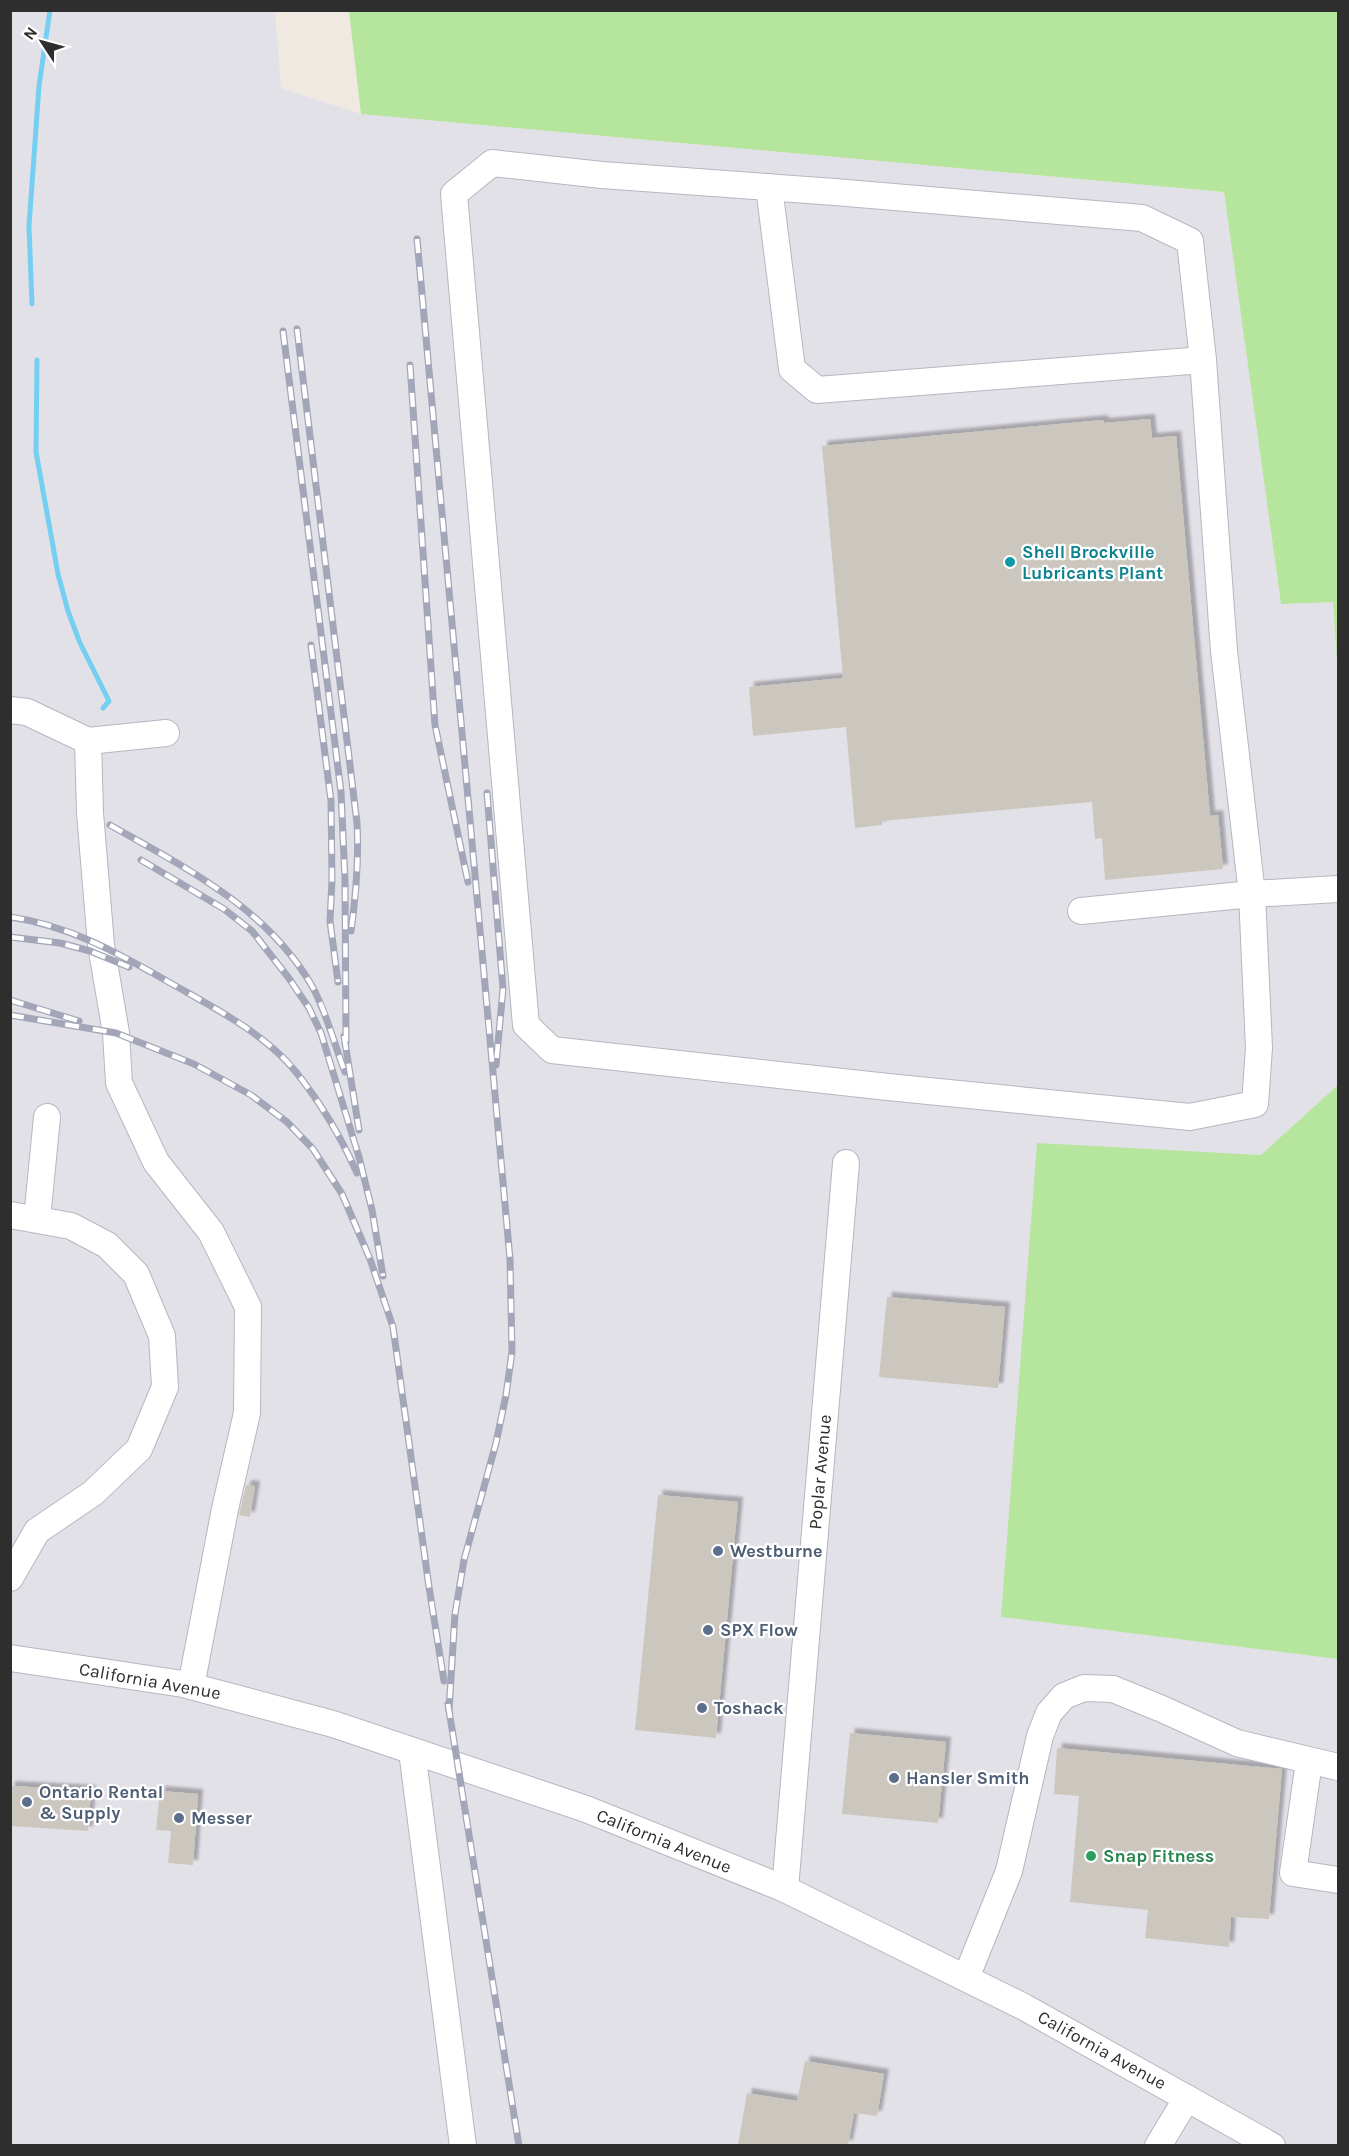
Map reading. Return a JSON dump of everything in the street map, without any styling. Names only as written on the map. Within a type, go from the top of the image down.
[{"type":"street","points":[[492,163],[602,175],[1142,218],[1190,241],[1203,360],[1224,651],[1252,894],[1259,1048],[1255,1104],[1190,1117],[865,1084],[552,1050],[526,1025],[454,194],[492,163]]},
{"type":"street","points":[[769,187],[792,369],[817,390],[1203,360]]},
{"type":"street","points":[[10,710],[27,712],[88,741],[166,733]]},
{"type":"street","points":[[88,741],[90,813],[100,934],[116,1033],[119,1083],[156,1162],[211,1232],[248,1307],[247,1413],[225,1509],[191,1686]]},
{"type":"street","points":[[1081,911],[1252,894],[1338,889]]},
{"type":"street","points":[[37,1219],[47,1118]]},
{"type":"street","name":"Poplar Avenue","points":[[784,1889],[846,1162]]},
{"type":"street","points":[[10,1215],[71,1226],[107,1245],[136,1274],[162,1336],[165,1387],[139,1449],[93,1493],[37,1531],[10,1578]]},
{"type":"street","name":"California Avenue","points":[[10,1658],[191,1686],[333,1724],[586,1809],[784,1889],[966,1978],[1024,2007],[1272,2145]]},
{"type":"street","points":[[966,1978],[1009,1871],[1040,1736],[1049,1713],[1064,1696],[1084,1688],[1113,1689],[1162,1708],[1237,1743],[1309,1762],[1338,1767]]},
{"type":"street","points":[[412,1751],[463,2145]]},
{"type":"street","points":[[1309,1762],[1293,1873],[1338,1880]]},
{"type":"street","points":[[1158,2145],[1187,2098]]},
{"type":"shaded area","points":[[11,11],[275,11],[281,88],[361,114],[1224,192],[1281,604],[1338,601],[1338,2145],[11,2146]]},
{"type":"green space","points":[[349,11],[1338,11],[1338,676],[1333,602],[1281,604],[1224,192],[361,114]]},
{"type":"green space","points":[[1338,1085],[1338,1659],[1001,1617],[1037,1143],[1261,1155]]},
{"type":"building","name":"Shell Brockville Lubricants Plant","points":[[1150,419],[1152,438],[1176,436],[1210,816],[1218,815],[1223,869],[1105,880],[1102,838],[1095,839],[1092,802],[882,821],[882,825],[855,828],[846,727],[753,736],[749,687],[843,678],[822,446],[1103,420],[1104,423]]},
{"type":"building","points":[[887,1297],[1005,1307],[998,1388],[879,1377]]},
{"type":"building","points":[[246,1485],[255,1486],[250,1517],[239,1515]]},
{"type":"building","points":[[658,1495],[738,1502],[716,1738],[635,1730]]},
{"type":"building","name":"Hansler Smith","points":[[850,1733],[946,1742],[938,1823],[842,1814]]},
{"type":"building","points":[[1057,1748],[1282,1769],[1269,1919],[1231,1917],[1229,1947],[1145,1938],[1148,1910],[1070,1902],[1079,1796],[1054,1794]]},
{"type":"building","points":[[10,1786],[91,1790],[88,1831],[10,1826]]},
{"type":"building","points":[[160,1791],[198,1794],[193,1865],[168,1863],[171,1831],[156,1830]]},
{"type":"building","points":[[805,2061],[884,2074],[877,2116],[854,2113],[848,2145],[738,2145],[747,2093],[797,2101]]},
{"type":"waterway","points":[[32,304],[29,226],[39,86],[50,10]]},
{"type":"waterway","points":[[37,360],[36,452],[58,574],[80,643],[109,701],[103,708]]},
{"type":"railway","points":[[417,239],[510,1259],[512,1352],[496,1443],[464,1560],[455,1614],[449,1710]]},
{"type":"railway","points":[[297,329],[357,823],[357,877],[351,931]]},
{"type":"railway","points":[[283,331],[341,792],[345,880],[346,1043]]},
{"type":"railway","points":[[410,365],[435,725],[468,882]]},
{"type":"railway","points":[[311,645],[331,801],[330,921],[338,982]]},
{"type":"railway","points":[[487,793],[503,989],[496,1065]]},
{"type":"railway","points":[[110,825],[223,892],[272,934],[294,958],[312,986],[345,1072]]},
{"type":"railway","points":[[141,860],[224,909],[252,931],[309,1008],[321,1033],[359,1157],[372,1210],[383,1276]]},
{"type":"railway","points":[[10,917],[56,928],[99,945],[211,1006],[257,1036],[284,1059],[305,1083],[330,1120],[357,1173]]},
{"type":"railway","points":[[10,937],[60,943],[90,951],[129,967]]},
{"type":"railway","points":[[10,1000],[79,1021]]},
{"type":"railway","points":[[10,1015],[116,1033],[194,1064],[251,1095],[287,1122],[313,1149],[342,1194],[370,1259],[393,1327],[444,1681]]},
{"type":"railway","points":[[344,1036],[359,1130]]},
{"type":"railway","points":[[448,1704],[519,2146]]},
{"type":"place","name":"Shell Brockville Lubricants Plant","points":[[1010,562]]},
{"type":"place","name":"Westburne","points":[[718,1551]]},
{"type":"place","name":"SPX Flow","points":[[708,1630]]},
{"type":"place","name":"Toshack","points":[[702,1708]]},
{"type":"place","name":"Hansler Smith","points":[[894,1778]]},
{"type":"place","name":"Ontario Rental & Supply","points":[[27,1802]]},
{"type":"place","name":"Messer","points":[[179,1818]]},
{"type":"place","name":"Snap Fitness","points":[[1091,1856]]}]
